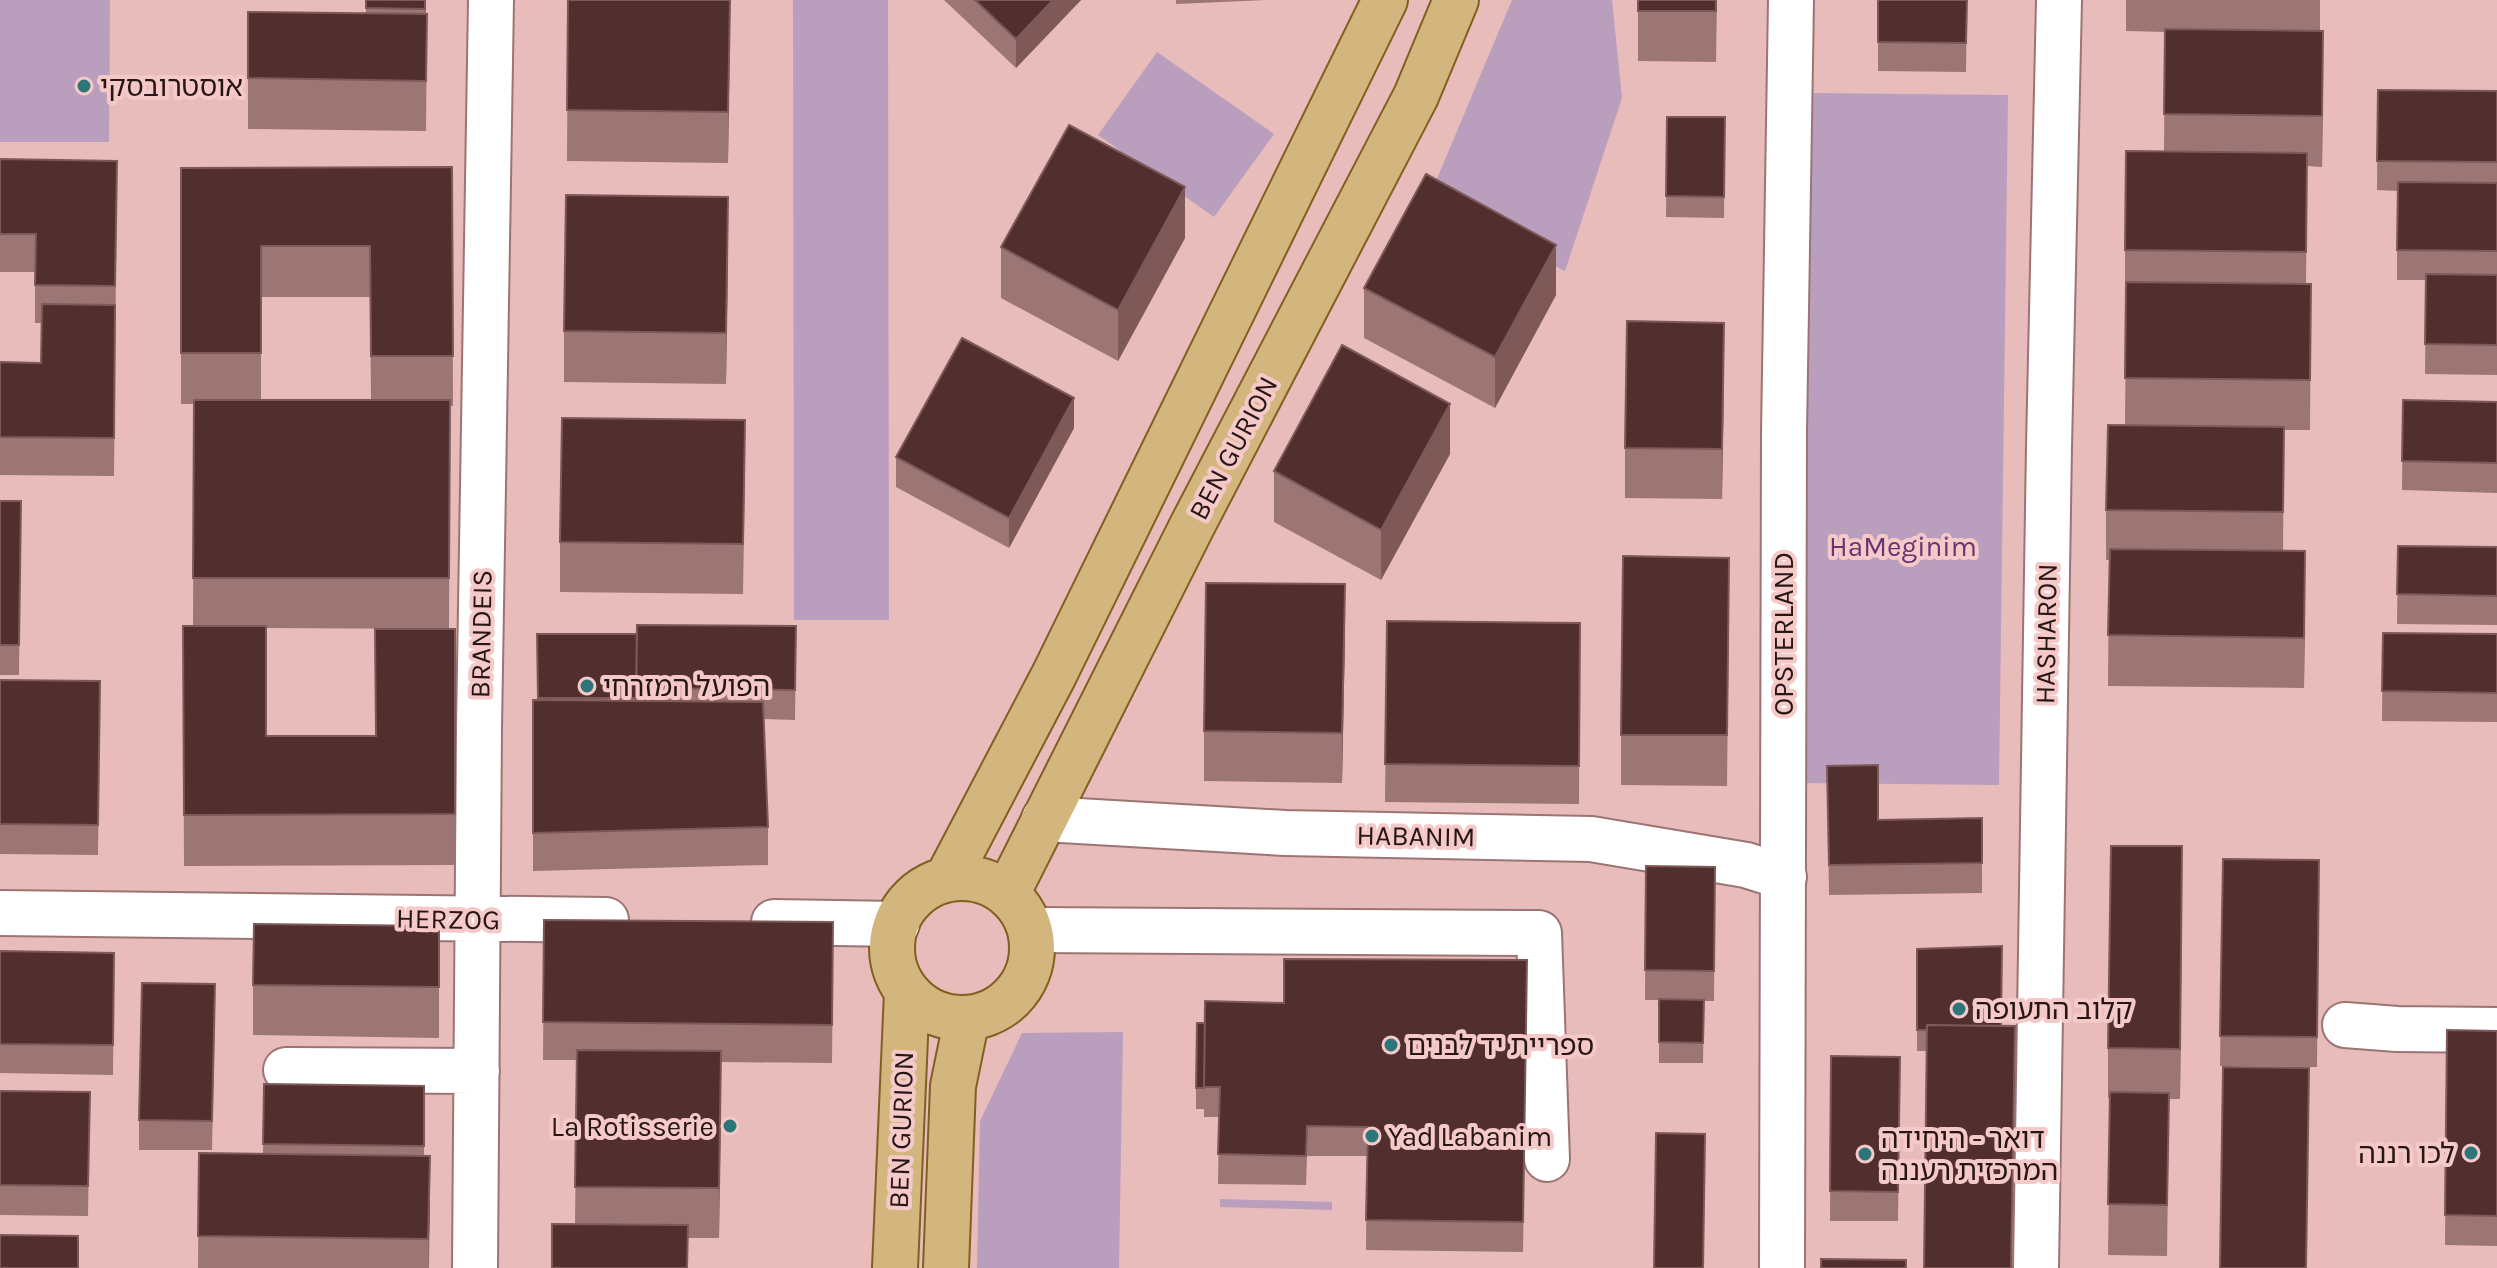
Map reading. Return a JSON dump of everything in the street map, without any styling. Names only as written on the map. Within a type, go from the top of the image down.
[{"type":"main road","name":"BEN GURION","points":[[947,879],[1061,661],[1385,0]]},
{"type":"main road","name":"BEN GURION","points":[[1007,894],[1193,524],[1416,96],[1456,0]]},
{"type":"main road","points":[[969,878],[989,883],[1007,894],[1022,911],[1031,930],[1032,956],[1028,970],[1011,999],[990,1012],[967,1018],[944,1016],[924,1007],[907,992],[896,971],[892,947],[897,924],[908,904],[926,888],[947,879],[969,878]]},
{"type":"main road","name":"BEN GURION","points":[[895,1268],[907,992]]},
{"type":"main road","name":"BEN GURION","points":[[946,1268],[953,1086],[967,1018]]},
{"type":"street","name":"BRANDEIS","points":[[475,1268],[491,0]]},
{"type":"street","name":"OPSTERLAND","points":[[1782,1268],[1784,448],[1791,0]]},
{"type":"street","name":"HASHARON","points":[[2036,1268],[2059,0]]},
{"type":"street","name":"HABANIM","points":[[1044,819],[1285,833],[1591,839],[1746,865],[1784,877]]},
{"type":"street","name":"HERZOG","points":[[0,913],[649,921]]},
{"type":"street","points":[[742,922],[897,924]]},
{"type":"street","points":[[1031,930],[1539,933],[1547,1159]]},
{"type":"street","points":[[2345,1025],[2497,1030]]},
{"type":"street","points":[[286,1070],[477,1071]]},
{"type":"green space","points":[[0,0],[110,0],[109,142],[0,142]]},
{"type":"green space","points":[[793,0],[888,0],[889,620],[794,620]]},
{"type":"green space","points":[[1512,0],[1612,0],[1622,98],[1565,271],[1428,200]]},
{"type":"green space","points":[[1157,52],[1274,134],[1214,217],[1098,135]]},
{"type":"green space","name":"HaMeginim","points":[[1810,93],[2008,95],[1999,785],[1801,783]]},
{"type":"green space","points":[[1123,1032],[1119,1268],[977,1268],[980,1121],[1022,1033]]},
{"type":"green space","points":[[1220,1199],[1332,1202],[1332,1210],[1220,1207]]},
{"type":"building","points":[[366,0],[425,0],[425,9],[366,8]]},
{"type":"building","points":[[568,0],[730,0],[728,112],[567,110]]},
{"type":"building","points":[[975,0],[1053,0],[1016,39]]},
{"type":"building","points":[[1638,0],[1716,0],[1716,11],[1638,11]]},
{"type":"building","points":[[1878,0],[1967,0],[1966,43],[1878,42]]},
{"type":"building","points":[[248,12],[427,14],[426,81],[248,78]]},
{"type":"building","points":[[2165,29],[2323,31],[2322,116],[2164,114]]},
{"type":"building","points":[[2378,90],[2497,91],[2497,162],[2377,161]]},
{"type":"building","points":[[1667,117],[1725,117],[1724,197],[1666,196]]},
{"type":"building","points":[[1069,125],[1185,187],[1118,310],[1001,247]]},
{"type":"building","points":[[2126,151],[2307,153],[2306,252],[2125,250]]},
{"type":"building","points":[[0,159],[117,161],[115,286],[35,285],[36,234],[0,234]]},
{"type":"building","points":[[452,167],[453,356],[371,356],[370,246],[261,246],[261,353],[181,353],[181,168]]},
{"type":"building","points":[[1426,174],[1556,245],[1495,357],[1364,288]]},
{"type":"building","points":[[2398,182],[2497,183],[2497,251],[2397,250]]},
{"type":"building","points":[[566,195],[728,197],[726,333],[564,331]]},
{"type":"building","points":[[2426,274],[2497,275],[2497,345],[2425,344]]},
{"type":"building","points":[[2126,282],[2311,284],[2310,380],[2125,378]]},
{"type":"building","points":[[42,304],[115,305],[114,438],[0,437],[0,362],[41,363]]},
{"type":"building","points":[[1627,321],[1724,323],[1722,449],[1625,448]]},
{"type":"building","points":[[962,338],[1074,398],[1009,518],[896,457]]},
{"type":"building","points":[[1342,345],[1450,404],[1381,530],[1274,471]]},
{"type":"building","points":[[194,400],[450,400],[449,578],[193,578]]},
{"type":"building","points":[[2403,400],[2497,402],[2497,463],[2402,461]]},
{"type":"building","points":[[562,418],[745,420],[743,544],[560,542]]},
{"type":"building","points":[[2108,425],[2284,427],[2283,512],[2106,510]]},
{"type":"building","points":[[0,501],[21,501],[19,645],[0,645]]},
{"type":"building","points":[[2398,546],[2497,547],[2497,596],[2397,594]]},
{"type":"building","points":[[2110,549],[2305,551],[2304,638],[2108,635]]},
{"type":"building","points":[[1623,556],[1729,558],[1727,735],[1621,735]]},
{"type":"building","points":[[1206,583],[1345,584],[1342,733],[1204,731]]},
{"type":"building","points":[[1387,621],[1580,623],[1579,766],[1385,764]]},
{"type":"building","points":[[637,625],[796,626],[795,690],[636,688]]},
{"type":"building","points":[[183,626],[266,626],[266,736],[376,736],[375,629],[455,629],[455,814],[184,815]]},
{"type":"building","points":[[2383,633],[2497,634],[2497,693],[2382,691]]},
{"type":"building","name":"הפועל המזרחי","points":[[537,634],[637,634],[636,698],[538,698]]},
{"type":"building","points":[[0,680],[100,681],[98,825],[0,824]]},
{"type":"building","points":[[533,700],[763,702],[768,827],[533,833]]},
{"type":"building","points":[[1878,765],[1878,820],[1982,818],[1982,863],[1829,865],[1827,766]]},
{"type":"building","points":[[2111,846],[2182,846],[2180,1049],[2108,1048]]},
{"type":"building","points":[[2223,859],[2319,860],[2317,1037],[2220,1036]]},
{"type":"building","points":[[1646,866],[1715,867],[1714,971],[1645,970]]},
{"type":"building","points":[[544,920],[833,922],[832,1025],[543,1022]]},
{"type":"building","points":[[254,924],[439,926],[439,987],[253,985]]},
{"type":"building","name":"קלוב התעופה","points":[[2002,946],[2001,1026],[1927,1025],[1927,1030],[1917,1030],[1917,949]]},
{"type":"building","points":[[0,951],[114,953],[113,1045],[0,1044]]},
{"type":"building","name":"Yad Labanim","points":[[1284,959],[1527,960],[1523,1222],[1366,1220],[1368,1127],[1307,1126],[1306,1156],[1218,1154],[1220,1087],[1204,1087],[1205,1001],[1284,1003]]},
{"type":"building","points":[[142,983],[215,984],[212,1121],[139,1120]]},
{"type":"building","points":[[1659,999],[1704,1000],[1703,1043],[1659,1042]]},
{"type":"building","points":[[1197,1023],[1205,1023],[1204,1088],[1196,1088]]},
{"type":"building","points":[[1927,1025],[2015,1026],[2011,1268],[1924,1268]]},
{"type":"building","name":"לכו רננה","points":[[2447,1030],[2497,1031],[2497,1216],[2445,1215]]},
{"type":"building","points":[[577,1050],[721,1051],[719,1188],[575,1187]]},
{"type":"building","name":"דואר - היחידה המרכזית רעננה","points":[[1831,1056],[1900,1057],[1898,1192],[1830,1191]]},
{"type":"building","points":[[2223,1067],[2309,1068],[2306,1268],[2220,1268]]},
{"type":"building","points":[[264,1084],[424,1086],[424,1146],[263,1144]]},
{"type":"building","points":[[0,1091],[90,1092],[88,1186],[0,1185]]},
{"type":"building","points":[[2110,1092],[2169,1093],[2167,1205],[2108,1204]]},
{"type":"building","points":[[1656,1133],[1705,1134],[1703,1268],[1654,1268]]},
{"type":"building","points":[[199,1153],[430,1156],[428,1239],[198,1236]]},
{"type":"building","points":[[552,1224],[688,1225],[687,1268],[552,1268]]},
{"type":"building","points":[[0,1235],[78,1236],[78,1268],[0,1268]]},
{"type":"building","points":[[1821,1259],[1906,1260],[1906,1268],[1821,1268]]},
{"type":"place","name":"אוסטרובסקי","points":[[84,86]]},
{"type":"place","name":"הפועל המזרחי","points":[[587,686]]},
{"type":"place","name":"קלוב התעופה","points":[[1959,1009]]},
{"type":"place","name":"ספריית יד לבנים","points":[[1391,1045]]},
{"type":"place","name":"La Rotisserie","points":[[730,1126]]},
{"type":"place","name":"Yad Labanim","points":[[1372,1136]]},
{"type":"place","name":"לכו רננה","points":[[2471,1153]]},
{"type":"place","name":"דואר - היחידה המרכזית רעננה","points":[[1865,1154]]}]
